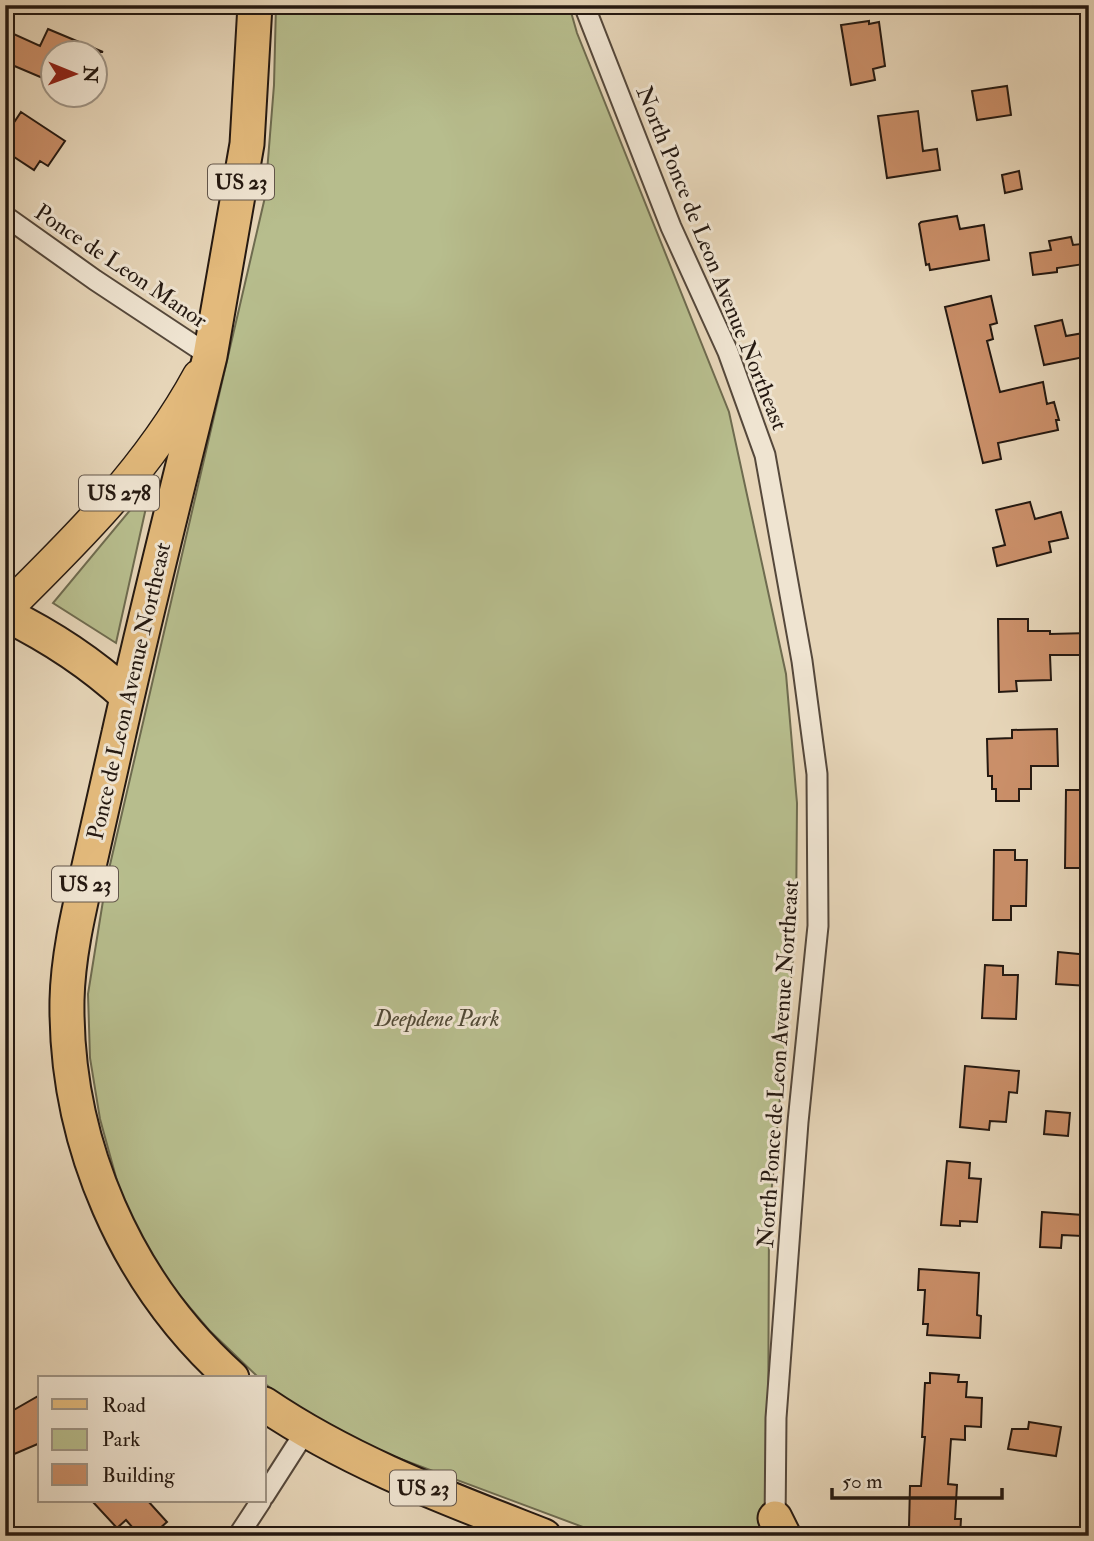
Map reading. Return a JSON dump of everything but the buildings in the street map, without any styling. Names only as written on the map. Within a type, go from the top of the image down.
[{"type":"highway","name":"Ponce de Leon Avenue Northeast","points":[[230,1376],[204,1351],[156,1292],[115,1223],[89,1155],[78,1110],[68,1031],[67,999],[79,910],[127,696],[210,356],[247,144],[255,5]]},
{"type":"highway","points":[[5,612],[42,632],[99,670],[127,696]]},
{"type":"highway","name":"US 23","points":[[266,1405],[305,1432],[362,1462],[544,1536]]},
{"type":"main road","name":"US 278","points":[[5,612],[91,525],[127,484],[178,415],[210,356]]},
{"type":"street","name":"North Ponce de Leon Avenue Northeast","points":[[584,5],[671,227],[728,352],[765,455],[787,575],[817,774],[818,926],[798,1122],[776,1418],[776,1531]]},
{"type":"street","name":"Ponce de Leon Manor","points":[[5,216],[94,280],[210,356]]},
{"type":"street","points":[[266,1493],[305,1432]]},
{"type":"street","points":[[238,1536],[260,1502]]},
{"type":"green space","name":"Deepdene Park","points":[[276,5],[569,5],[577,33],[729,412],[786,674],[797,803],[796,924],[769,1218],[768,1466],[765,1525],[758,1536],[607,1536],[374,1449],[311,1419],[266,1385],[266,1376],[257,1376],[209,1330],[158,1270],[122,1199],[100,1119],[90,1058],[88,994],[106,882],[265,197],[274,85]]},
{"type":"green space","points":[[151,485],[116,643],[53,603]]}]
